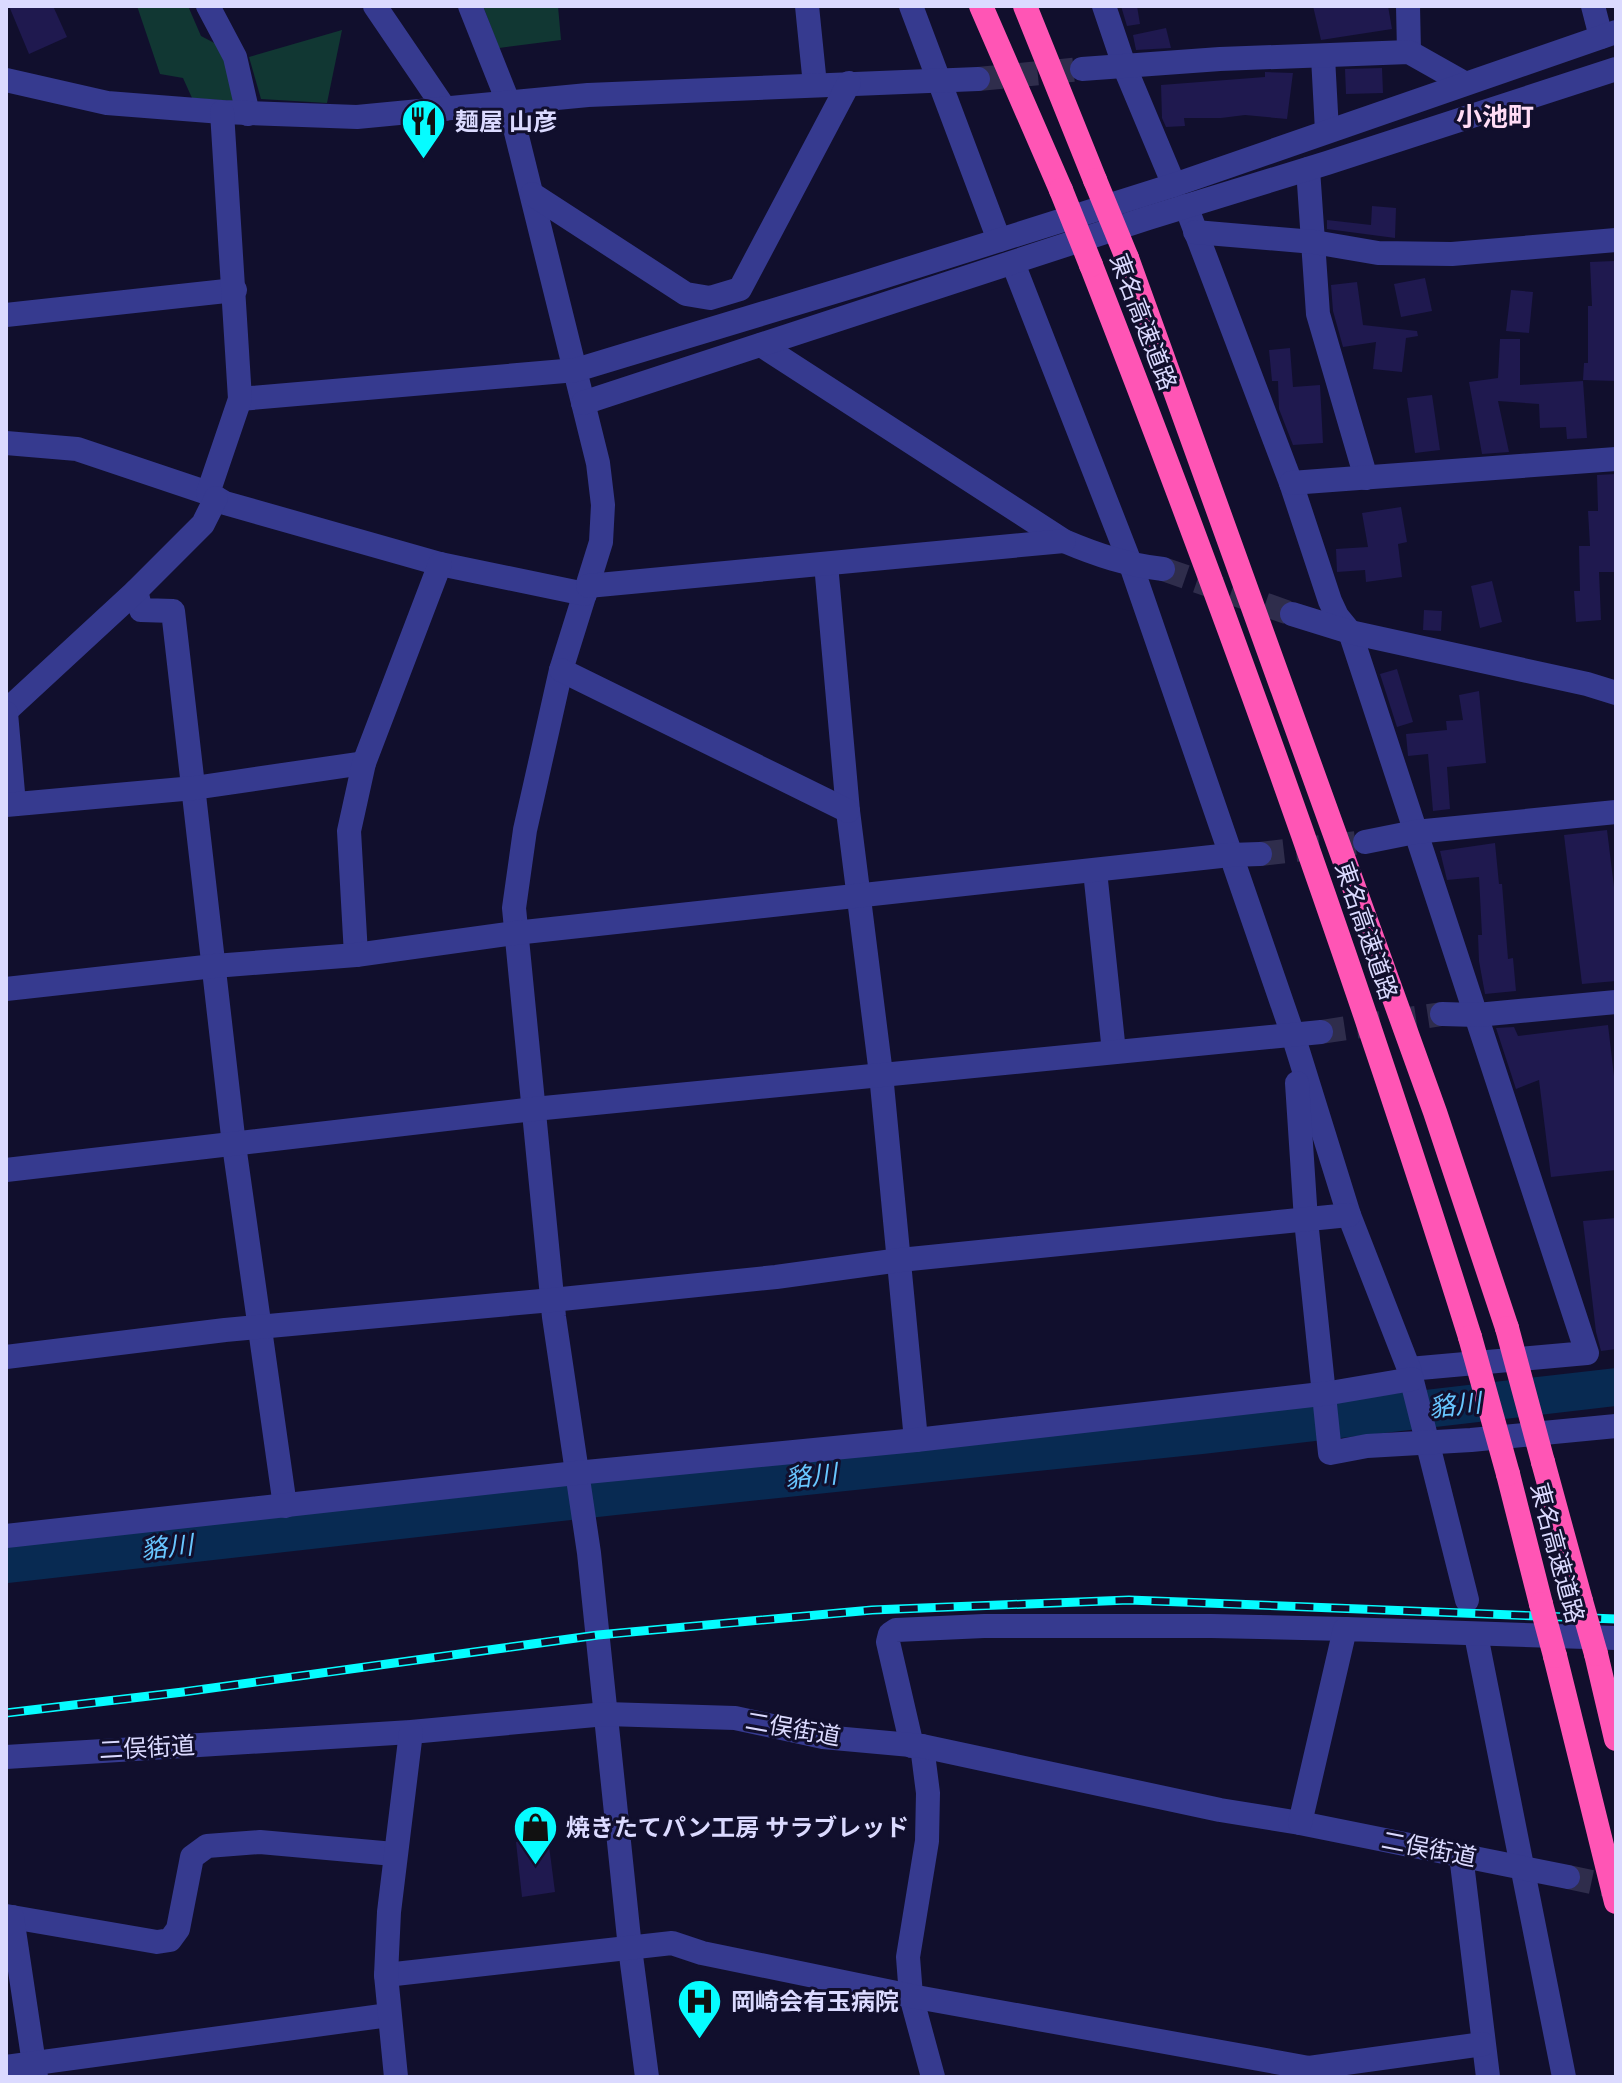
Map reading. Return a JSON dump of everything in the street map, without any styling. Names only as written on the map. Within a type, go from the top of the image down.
[{"type":"highway","name":"東名高速道路","points":[[981,6],[1061,190],[1200,545],[1401,1114],[1470,1337],[1508,1474],[1616,1902]]},
{"type":"highway","name":"東名高速道路","points":[[1025,6],[1127,258],[1435,1112],[1507,1328],[1596,1654],[1616,1739]]},
{"type":"street","points":[[208,6],[235,57],[248,114]]},
{"type":"street","points":[[375,6],[445,109]]},
{"type":"street","points":[[470,6],[509,104],[598,463],[603,505],[601,542],[561,670],[525,830],[516,883],[515,933],[552,1300],[586,1526],[630,1948],[647,2077]]},
{"type":"street","points":[[807,6],[815,85]]},
{"type":"street","points":[[911,6],[937,82],[999,240]]},
{"type":"street","points":[[1104,6],[1125,68],[1174,185]]},
{"type":"street","points":[[1408,6],[1409,52]]},
{"type":"street","points":[[240,399],[576,370],[1174,185],[1608,35],[1593,6]]},
{"type":"street","points":[[1082,69],[1220,59],[1409,52],[1464,83]]},
{"type":"street","points":[[1323,57],[1327,131]]},
{"type":"street","points":[[583,403],[1616,69]]},
{"type":"street","points":[[6,80],[107,103],[248,114],[357,117],[588,95],[978,79]]},
{"type":"street","points":[[532,194],[686,294],[710,298],[740,289],[849,83]]},
{"type":"street","points":[[222,112],[240,399],[212,495],[203,524],[6,712],[10,804],[194,788],[364,763]]},
{"type":"street","points":[[1308,169],[1318,314],[1366,478]]},
{"type":"street","points":[[6,1536],[916,1440],[1324,1393],[1411,1376],[1587,1353],[1350,632],[1330,601],[1291,483],[1186,206]]},
{"type":"street","points":[[1195,232],[1314,242],[1378,253],[1452,254],[1616,240]]},
{"type":"street","points":[[1013,263],[1131,565],[1294,1042],[1349,1215],[1411,1376],[1467,1600]]},
{"type":"street","points":[[6,315],[235,290]]},
{"type":"street","points":[[761,345],[1064,541],[1104,558],[1163,569]]},
{"type":"street","points":[[6,443],[77,449],[212,495],[225,503],[440,564],[586,590],[1064,541]]},
{"type":"street","points":[[1291,483],[1616,459]]},
{"type":"street","points":[[356,955],[349,831],[364,763],[440,564]]},
{"type":"street","points":[[826,564],[848,811],[881,1074],[916,1440]]},
{"type":"street","points":[[136,591],[141,610],[173,611],[234,1145],[285,1506]]},
{"type":"street","points":[[1292,614],[1350,632],[1616,693]]},
{"type":"street","points":[[561,670],[848,811]]},
{"type":"street","points":[[1365,842],[1415,832],[1616,812]]},
{"type":"street","points":[[6,989],[214,966],[356,955],[515,933],[1260,854]]},
{"type":"street","points":[[1095,871],[1114,1052]]},
{"type":"street","points":[[1442,1014],[1477,1015],[1616,1002]]},
{"type":"street","points":[[6,1170],[534,1109],[881,1074],[1114,1052],[1294,1042],[1321,1032]]},
{"type":"street","points":[[1294,1042],[1306,1220],[1330,1453],[1367,1446],[1616,1426]]},
{"type":"street","points":[[6,1357],[261,1327],[776,1277],[900,1260],[1349,1215]]},
{"type":"street","points":[[933,2077],[911,1996],[908,1957],[927,1841],[928,1793],[888,1642],[890,1634],[896,1630],[984,1626],[1211,1626],[1616,1638]]},
{"type":"street","points":[[1300,1823],[1345,1629]]},
{"type":"street","points":[[1476,1635],[1564,2077]]},
{"type":"street","name":"二俣街道","points":[[6,1757],[411,1732],[606,1714],[735,1718],[823,1737],[917,1746],[1220,1810],[1568,1877]]},
{"type":"street","points":[[396,2077],[386,1975],[394,1854],[411,1732]]},
{"type":"street","points":[[36,2070],[9,1917],[157,1942],[170,1940],[178,1929],[192,1857],[207,1846],[260,1842],[394,1854]]},
{"type":"street","points":[[1461,1855],[1488,2077]]},
{"type":"street","points":[[386,1975],[672,1943],[702,1953],[911,1996],[1309,2068],[1483,2044]]},
{"type":"street","points":[[6,2067],[36,2070],[389,2015]]},
{"type":"green space","points":[[137,6],[188,6],[201,36],[224,48],[233,101],[192,98],[183,78],[160,74]]},
{"type":"green space","points":[[483,6],[558,6],[561,40],[499,48]]},
{"type":"green space","points":[[342,30],[327,103],[261,99],[249,57]]},
{"type":"building","points":[[9,6],[53,6],[67,37],[29,54]]},
{"type":"building","points":[[1121,6],[1137,6],[1140,24],[1127,26]]},
{"type":"building","points":[[1313,6],[1388,6],[1392,29],[1321,40]]},
{"type":"building","points":[[1166,28],[1171,48],[1136,50],[1133,35]]},
{"type":"building","points":[[1382,68],[1383,93],[1346,94],[1345,69]]},
{"type":"building","points":[[1265,72],[1293,73],[1287,119],[1245,115],[1184,118],[1185,126],[1166,127],[1162,118],[1161,85],[1265,77]]},
{"type":"building","points":[[1372,206],[1396,208],[1395,238],[1327,229],[1327,220],[1371,225]]},
{"type":"building","points":[[1614,261],[1616,381],[1583,380],[1584,363],[1588,363],[1588,306],[1592,306],[1590,262]]},
{"type":"building","points":[[1425,278],[1432,311],[1401,317],[1394,284]]},
{"type":"building","points":[[1357,282],[1363,325],[1417,331],[1418,336],[1406,338],[1402,372],[1373,369],[1376,342],[1343,347],[1333,311],[1331,285]]},
{"type":"building","points":[[1511,290],[1533,292],[1529,333],[1506,331]]},
{"type":"building","points":[[1500,339],[1520,339],[1520,385],[1583,381],[1587,438],[1567,439],[1566,427],[1540,428],[1539,404],[1498,401],[1509,452],[1482,454],[1469,382],[1498,378]]},
{"type":"building","points":[[1290,348],[1293,387],[1320,385],[1323,443],[1293,445],[1279,409],[1278,381],[1272,381],[1269,350]]},
{"type":"building","points":[[1432,395],[1440,450],[1415,453],[1407,398]]},
{"type":"building","points":[[1616,474],[1616,572],[1599,572],[1601,620],[1576,622],[1574,591],[1580,591],[1579,546],[1590,546],[1588,511],[1598,511],[1597,475]]},
{"type":"building","points":[[1401,507],[1407,542],[1398,544],[1402,577],[1366,582],[1365,570],[1337,572],[1336,549],[1368,547],[1362,513]]},
{"type":"building","points":[[1492,581],[1502,622],[1480,628],[1471,586]]},
{"type":"building","points":[[1424,610],[1442,611],[1441,631],[1423,630]]},
{"type":"building","points":[[1397,669],[1413,722],[1397,727],[1380,674]]},
{"type":"building","points":[[1479,691],[1486,763],[1447,767],[1450,809],[1433,811],[1428,754],[1408,756],[1406,734],[1447,730],[1446,721],[1463,720],[1459,695]]},
{"type":"building","points":[[1607,830],[1616,903],[1616,981],[1582,984],[1564,835]]},
{"type":"building","points":[[1495,843],[1508,959],[1513,958],[1516,991],[1485,994],[1479,961],[1478,935],[1482,935],[1479,877],[1447,880],[1440,851]]},
{"type":"building","points":[[1608,1025],[1616,1093],[1616,1170],[1551,1177],[1539,1080],[1516,1089],[1496,1028],[1514,1027],[1518,1036]]},
{"type":"building","points":[[1616,1218],[1616,1349],[1601,1351],[1583,1221]]},
{"type":"building","name":"焼きたてパン工房 サラブレッド","points":[[548,1838],[555,1892],[522,1897],[516,1842]]},
{"type":"waterway","name":"貉川","points":[[6,1564],[1616,1387]]},
{"type":"tunnel","points":[[978,79],[1082,69]]},
{"type":"tunnel","points":[[1163,569],[1292,614]]},
{"type":"tunnel","points":[[1260,854],[1365,842]]},
{"type":"tunnel","points":[[1321,1032],[1442,1014]]},
{"type":"tunnel","points":[[1568,1877],[1616,1887]]},
{"type":"railway","points":[[6,1713],[598,1635],[872,1610],[1129,1600],[1616,1619]]},
{"type":"place","name":"麺屋 山彦","points":[[424,161]]},
{"type":"place","name":"焼きたてパン工房 サラブレッド","points":[[535,1867]]},
{"type":"place","name":"岡崎会有玉病院","points":[[700,2041]]},
{"type":"district","name":"小池町","points":[[1495,117]]}]
